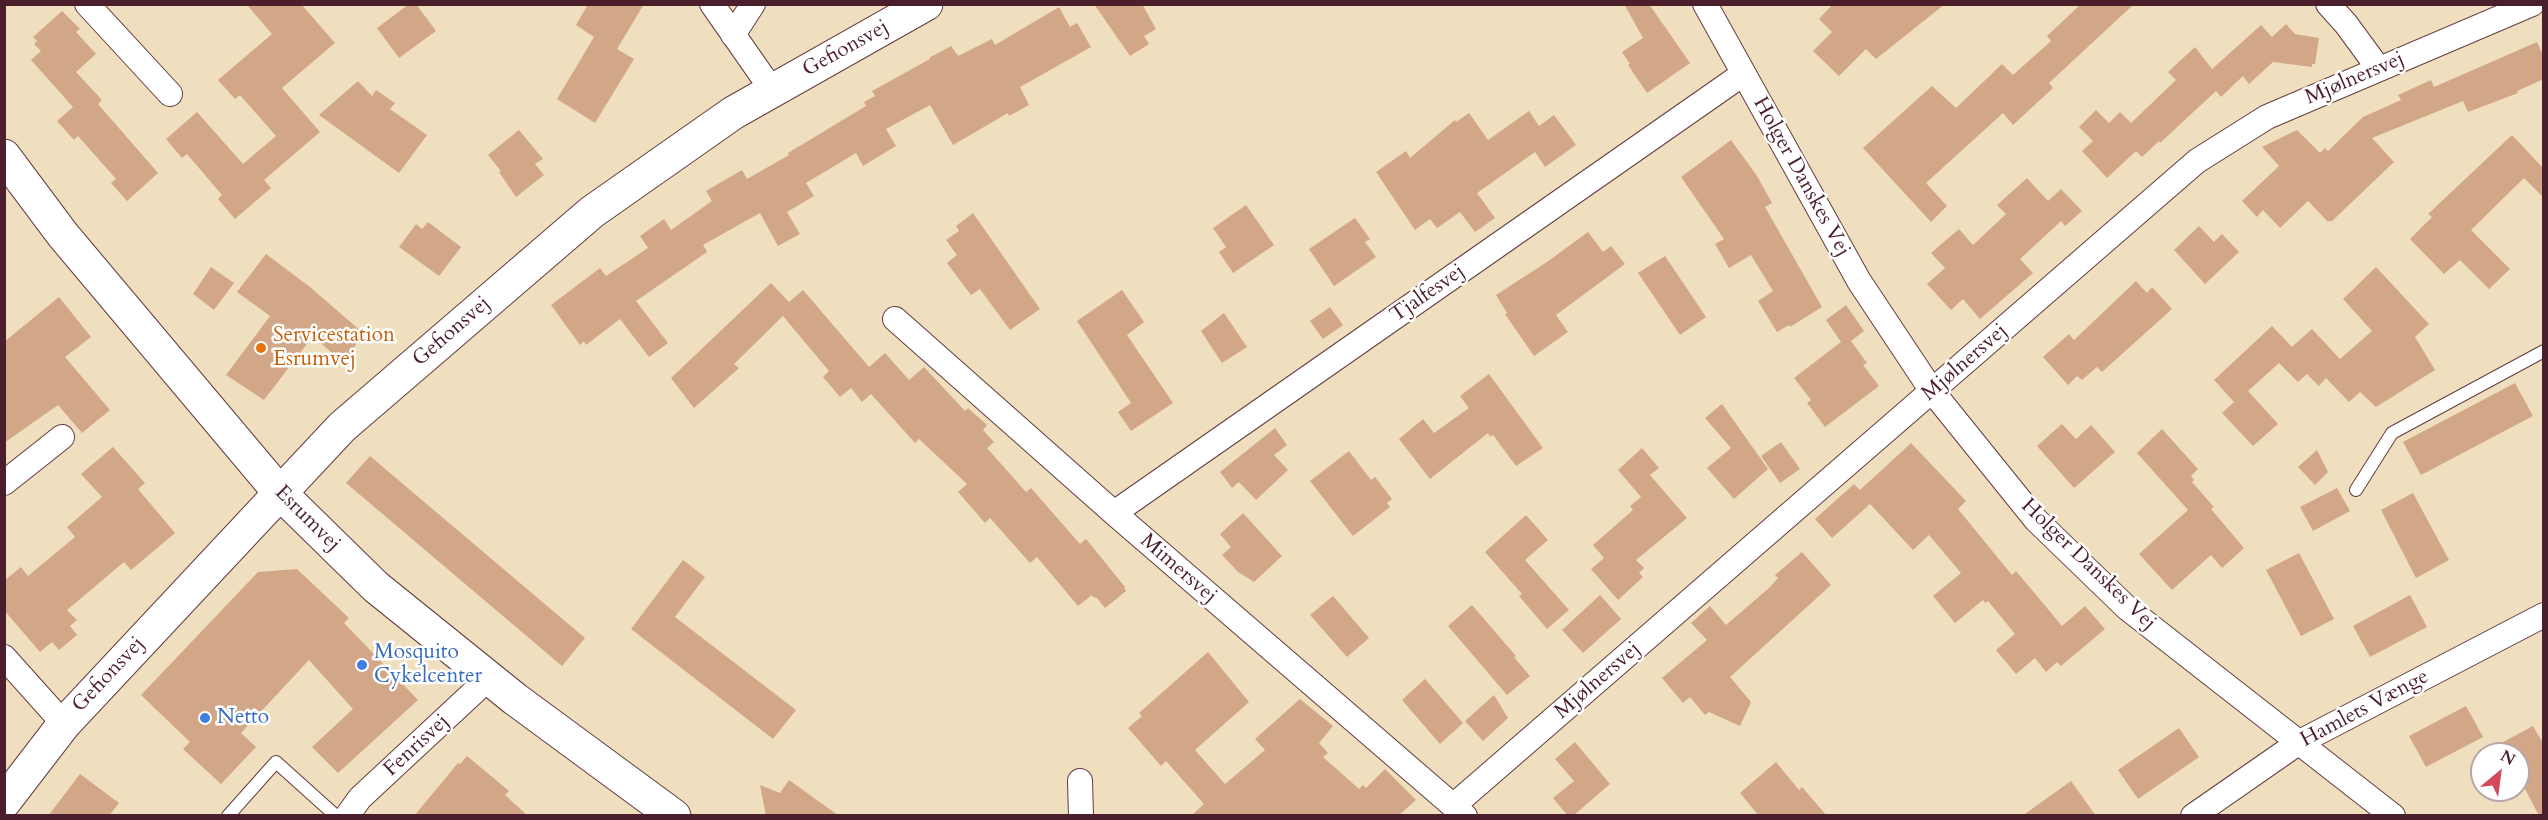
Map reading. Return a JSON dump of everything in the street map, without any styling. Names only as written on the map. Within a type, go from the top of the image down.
[{"type":"main road","name":"Gefionsvej","points":[[4,802],[64,724],[342,427],[592,212],[733,113],[926,4]]},
{"type":"main road","name":"Esrumvej","points":[[4,156],[63,235],[280,494],[376,587],[489,678],[674,816]]},
{"type":"street","points":[[87,4],[170,94]]},
{"type":"street","points":[[712,4],[772,90]]},
{"type":"street","points":[[734,35],[753,4]]},
{"type":"street","name":"Holger Danskes Vej","points":[[1706,4],[1859,281],[1932,391],[2036,520],[2127,608],[2393,816]]},
{"type":"street","points":[[2328,4],[2379,69]]},
{"type":"street","name":"Mjølnersvej","points":[[1459,811],[1932,391],[2197,161],[2267,117],[2532,4]]},
{"type":"street","name":"Tjalfesvej","points":[[1114,513],[1743,74]]},
{"type":"street","name":"Mimersvej","points":[[895,319],[1114,513],[1459,811]]},
{"type":"street","points":[[4,483],[62,437]]},
{"type":"street","name":"Hamlets Vænge","points":[[2193,816],[2298,743],[2544,615]]},
{"type":"street","points":[[4,657],[64,724]]},
{"type":"street","name":"Fenrisvej","points":[[347,816],[360,798],[489,678]]},
{"type":"street","points":[[1080,781],[1081,816]]},
{"type":"lane","points":[[2356,490],[2392,433],[2544,351]]},
{"type":"lane","points":[[228,816],[276,762],[336,816]]},
{"type":"building","points":[[409,4],[416,4],[436,31],[399,58],[377,28]]},
{"type":"building","points":[[588,4],[644,4],[617,49],[634,59],[595,123],[557,99],[594,37],[576,25]]},
{"type":"building","points":[[1094,4],[1142,4],[1156,29],[1144,36],[1149,44],[1130,56]]},
{"type":"building","points":[[1624,4],[1649,4],[1690,63],[1647,93],[1622,52],[1643,38]]},
{"type":"building","points":[[1833,4],[1945,4],[1876,59],[1866,49],[1839,76],[1813,51],[1832,32],[1819,19]]},
{"type":"building","points":[[2081,4],[2134,4],[2049,83],[2053,88],[2013,125],[2003,113],[1926,183],[1947,206],[1931,222],[1863,148],[1932,86],[1956,108],[2002,64],[2013,75],[2051,41],[2047,36]]},
{"type":"building","points":[[247,5],[302,5],[335,43],[282,88],[320,132],[264,180],[271,188],[235,219],[218,199],[222,195],[187,154],[182,158],[166,139],[197,112],[243,164],[276,136],[240,95],[235,99],[218,80],[272,34]]},
{"type":"building","points":[[1059,7],[1070,27],[1077,23],[1091,47],[1020,87],[1029,105],[1009,116],[1008,113],[953,145],[930,105],[886,129],[896,146],[863,166],[856,153],[806,183],[814,196],[787,212],[800,234],[778,246],[760,213],[703,245],[707,252],[636,301],[668,343],[649,357],[620,319],[586,345],[584,341],[580,345],[551,305],[600,268],[606,276],[648,248],[640,236],[664,219],[671,230],[712,201],[706,191],[742,170],[747,179],[866,106],[864,102],[875,96],[872,91],[951,46],[958,56],[992,39],[995,45]]},
{"type":"building","points":[[62,11],[80,29],[76,32],[96,54],[76,72],[102,100],[98,104],[158,173],[127,201],[111,183],[116,179],[78,136],[74,140],[57,121],[73,107],[31,60],[41,51],[34,44],[37,41],[33,37]]},
{"type":"building","points":[[2286,24],[2295,34],[2319,38],[2315,64],[2312,64],[2312,67],[2273,62],[2249,84],[2243,76],[2221,97],[2216,91],[2142,157],[2136,151],[2107,178],[2082,151],[2093,141],[2079,127],[2096,110],[2109,123],[2120,112],[2131,123],[2176,80],[2168,72],[2195,47],[2212,69],[2261,25],[2272,37]]},
{"type":"building","points":[[2537,42],[2544,57],[2544,79],[2517,91],[2518,93],[2468,112],[2463,101],[2372,138],[2394,162],[2331,222],[2330,220],[2328,222],[2308,201],[2280,228],[2263,210],[2257,217],[2242,201],[2279,166],[2262,147],[2297,130],[2320,153],[2325,148],[2328,151],[2363,117],[2401,100],[2398,95],[2431,80],[2434,87]]},
{"type":"building","points":[[358,81],[372,96],[376,90],[395,103],[390,109],[427,135],[399,173],[319,115]]},
{"type":"building","points":[[1529,111],[1539,126],[1554,115],[1576,145],[1545,167],[1535,152],[1477,193],[1495,218],[1475,232],[1460,212],[1437,228],[1430,219],[1415,230],[1376,172],[1406,151],[1410,158],[1455,120],[1456,122],[1469,113],[1488,140]]},
{"type":"building","points":[[519,130],[543,159],[535,164],[544,175],[516,197],[499,172],[501,171],[488,155]]},
{"type":"building","points":[[2512,135],[2544,169],[2544,198],[2524,178],[2471,230],[2510,269],[2489,289],[2460,260],[2444,274],[2410,239],[2432,217],[2428,214]]},
{"type":"building","points":[[1731,140],[1757,176],[1772,203],[1765,207],[1822,307],[1790,327],[1789,325],[1777,332],[1758,301],[1773,291],[1751,255],[1729,268],[1715,244],[1724,239],[1681,177]]},
{"type":"building","points":[[2027,178],[2048,201],[2061,189],[2082,211],[2065,226],[2061,221],[2020,259],[2033,273],[1980,319],[1963,299],[1951,310],[1927,284],[1945,268],[1931,253],[1959,229],[1973,245],[2006,214],[1997,205]]},
{"type":"building","points":[[1246,205],[1274,245],[1233,273],[1219,252],[1226,247],[1213,228]]},
{"type":"building","points":[[973,213],[1040,309],[1010,330],[980,289],[971,295],[947,263],[957,255],[946,240],[959,231],[956,226]]},
{"type":"building","points":[[1355,218],[1370,239],[1365,242],[1376,257],[1334,286],[1309,249]]},
{"type":"building","points":[[428,222],[461,247],[439,276],[399,247],[416,224],[422,229]]},
{"type":"building","points":[[2199,226],[2214,242],[2222,234],[2239,252],[2205,284],[2174,250]]},
{"type":"building","points":[[1588,232],[1603,252],[1611,246],[1625,264],[1556,315],[1568,332],[1534,356],[1505,314],[1507,313],[1496,295]]},
{"type":"building","points":[[266,254],[310,287],[363,333],[344,364],[313,336],[264,400],[226,375],[270,316],[237,292]]},
{"type":"building","points":[[1665,256],[1706,317],[1680,335],[1638,273]]},
{"type":"building","points":[[211,267],[234,283],[214,310],[193,294]]},
{"type":"building","points":[[2376,267],[2429,324],[2415,337],[2435,370],[2376,407],[2360,392],[2349,402],[2326,378],[2319,386],[2307,374],[2298,382],[2279,363],[2248,391],[2278,424],[2253,446],[2222,413],[2234,402],[2214,380],[2272,326],[2292,347],[2312,329],[2340,359],[2372,331],[2343,299]]},
{"type":"building","points":[[2136,281],[2147,293],[2152,287],[2172,309],[2102,372],[2097,367],[2082,380],[2077,376],[2068,385],[2043,357],[2069,334],[2074,340]]},
{"type":"building","points":[[771,283],[789,302],[803,290],[869,367],[885,353],[909,380],[924,367],[965,411],[968,408],[987,425],[983,430],[994,442],[987,448],[1026,492],[1031,488],[1080,544],[1086,539],[1126,591],[1105,608],[1092,595],[1078,606],[1037,557],[1030,563],[990,518],[985,523],[958,492],[967,484],[919,439],[915,443],[871,394],[862,402],[851,388],[840,397],[823,377],[829,371],[783,316],[734,364],[739,368],[694,408],[671,378]]},
{"type":"building","points":[[1122,290],[1144,322],[1127,335],[1173,403],[1131,431],[1118,412],[1131,403],[1077,321]]},
{"type":"building","points":[[59,297],[91,337],[65,357],[110,410],[82,433],[58,405],[4,443],[4,342]]},
{"type":"building","points":[[1846,305],[1864,331],[1851,341],[1867,363],[1863,365],[1879,386],[1825,427],[1807,403],[1811,400],[1794,378],[1841,342],[1826,320]]},
{"type":"building","points":[[1330,307],[1343,325],[1323,339],[1310,321]]},
{"type":"building","points":[[1224,313],[1247,347],[1222,363],[1201,331]]},
{"type":"building","points":[[1489,374],[1543,448],[1516,466],[1493,435],[1490,437],[1488,433],[1430,479],[1399,439],[1423,419],[1434,433],[1469,408],[1460,396]]},
{"type":"building","points":[[2515,383],[2533,416],[2421,475],[2403,442]]},
{"type":"building","points":[[1722,404],[1768,469],[1734,499],[1707,468],[1731,448],[1705,418]]},
{"type":"building","points":[[2062,424],[2076,439],[2091,425],[2115,452],[2074,488],[2037,446]]},
{"type":"building","points":[[1275,428],[1287,445],[1274,455],[1288,470],[1256,500],[1239,482],[1232,488],[1220,472]]},
{"type":"building","points":[[2162,429],[2198,469],[2191,476],[2194,480],[2192,482],[2214,507],[2211,509],[2244,548],[2222,568],[2211,555],[2172,590],[2139,554],[2188,510],[2137,453]]},
{"type":"building","points":[[1781,442],[1800,469],[1780,483],[1761,456]]},
{"type":"building","points":[[1911,443],[1966,501],[1958,509],[2012,575],[2016,571],[2062,626],[2085,606],[2105,629],[2061,666],[2057,662],[2046,672],[2035,658],[2016,674],[1996,650],[2015,634],[1988,601],[1985,603],[1983,600],[1955,623],[1933,596],[1961,573],[1929,535],[1913,550],[1870,504],[1832,538],[1815,519],[1854,484],[1860,490]]},
{"type":"building","points":[[113,447],[145,483],[138,489],[175,533],[131,570],[124,562],[67,610],[77,620],[70,626],[77,635],[59,650],[52,642],[40,652],[4,610],[4,581],[21,567],[28,576],[75,537],[67,527],[102,497],[81,474]]},
{"type":"building","points":[[1642,448],[1659,468],[1650,475],[1687,518],[1636,560],[1644,568],[1639,573],[1643,577],[1618,600],[1591,569],[1604,558],[1593,545],[1633,510],[1630,506],[1641,497],[1618,470]]},
{"type":"building","points":[[2317,450],[2328,472],[2315,485],[2298,467]]},
{"type":"building","points":[[1349,451],[1371,480],[1375,477],[1392,499],[1387,503],[1390,507],[1353,536],[1310,481]]},
{"type":"building","points":[[370,456],[585,638],[562,666],[346,483]]},
{"type":"building","points":[[2337,488],[2350,511],[2313,531],[2300,507]]},
{"type":"building","points":[[2413,493],[2449,560],[2416,578],[2381,510]]},
{"type":"building","points":[[1243,513],[1282,556],[1254,582],[1238,572],[1222,555],[1231,547],[1220,534]]},
{"type":"building","points":[[1526,515],[1548,540],[1525,560],[1569,610],[1547,629],[1519,596],[1522,594],[1485,552]]},
{"type":"building","points":[[1802,552],[1831,585],[1730,677],[1751,702],[1740,726],[1709,712],[1705,715],[1690,697],[1683,703],[1662,678],[1707,640],[1691,623],[1710,606],[1726,625],[1769,588],[1778,578],[1775,575]]},
{"type":"building","points":[[2299,553],[2334,619],[2301,636],[2266,570]]},
{"type":"building","points":[[683,560],[705,577],[675,617],[796,710],[773,739],[631,629]]},
{"type":"building","points":[[297,569],[349,618],[344,623],[418,700],[338,773],[312,747],[353,709],[309,660],[241,733],[256,747],[221,784],[183,749],[190,742],[141,695],[258,572]]},
{"type":"building","points":[[1600,595],[1621,619],[1583,653],[1562,630]]},
{"type":"building","points":[[2410,595],[2427,627],[2370,657],[2353,626]]},
{"type":"building","points":[[1333,596],[1369,638],[1347,657],[1310,615]]},
{"type":"building","points":[[1472,605],[1516,656],[1514,657],[1530,676],[1507,695],[1448,626]]},
{"type":"building","points":[[1208,652],[1249,702],[1195,750],[1225,784],[1265,750],[1255,739],[1300,699],[1333,726],[1319,743],[1328,753],[1323,757],[1359,789],[1363,785],[1366,788],[1385,769],[1416,800],[1398,816],[1191,816],[1204,804],[1166,761],[1161,766],[1128,728],[1142,716],[1139,713]]},
{"type":"building","points":[[1425,679],[1463,723],[1440,744],[1402,700]]},
{"type":"building","points":[[1494,695],[1508,718],[1483,741],[1465,721]]},
{"type":"building","points":[[2466,706],[2483,737],[2426,767],[2409,736]]},
{"type":"building","points":[[2533,726],[2544,745],[2544,816],[2539,816],[2530,798],[2530,742],[2503,742]]},
{"type":"building","points":[[2179,728],[2199,757],[2138,799],[2118,770]]},
{"type":"building","points":[[1575,742],[1610,784],[1573,816],[1568,816],[1553,798],[1574,781],[1555,759]]},
{"type":"building","points":[[467,756],[509,791],[505,795],[528,816],[414,816],[458,763],[460,764]]},
{"type":"building","points":[[1776,762],[1799,790],[1802,787],[1827,816],[1759,816],[1740,793]]},
{"type":"building","points":[[80,774],[119,803],[109,816],[48,816]]},
{"type":"building","points":[[789,780],[839,816],[766,816],[760,785],[780,793]]},
{"type":"building","points":[[2071,781],[2096,816],[2022,816]]},
{"type":"place","name":"Servicestation Esrumvej","points":[[261,348]]},
{"type":"place","name":"Mosquito Cykelcenter","points":[[362,665]]},
{"type":"place","name":"Netto","points":[[205,718]]}]
